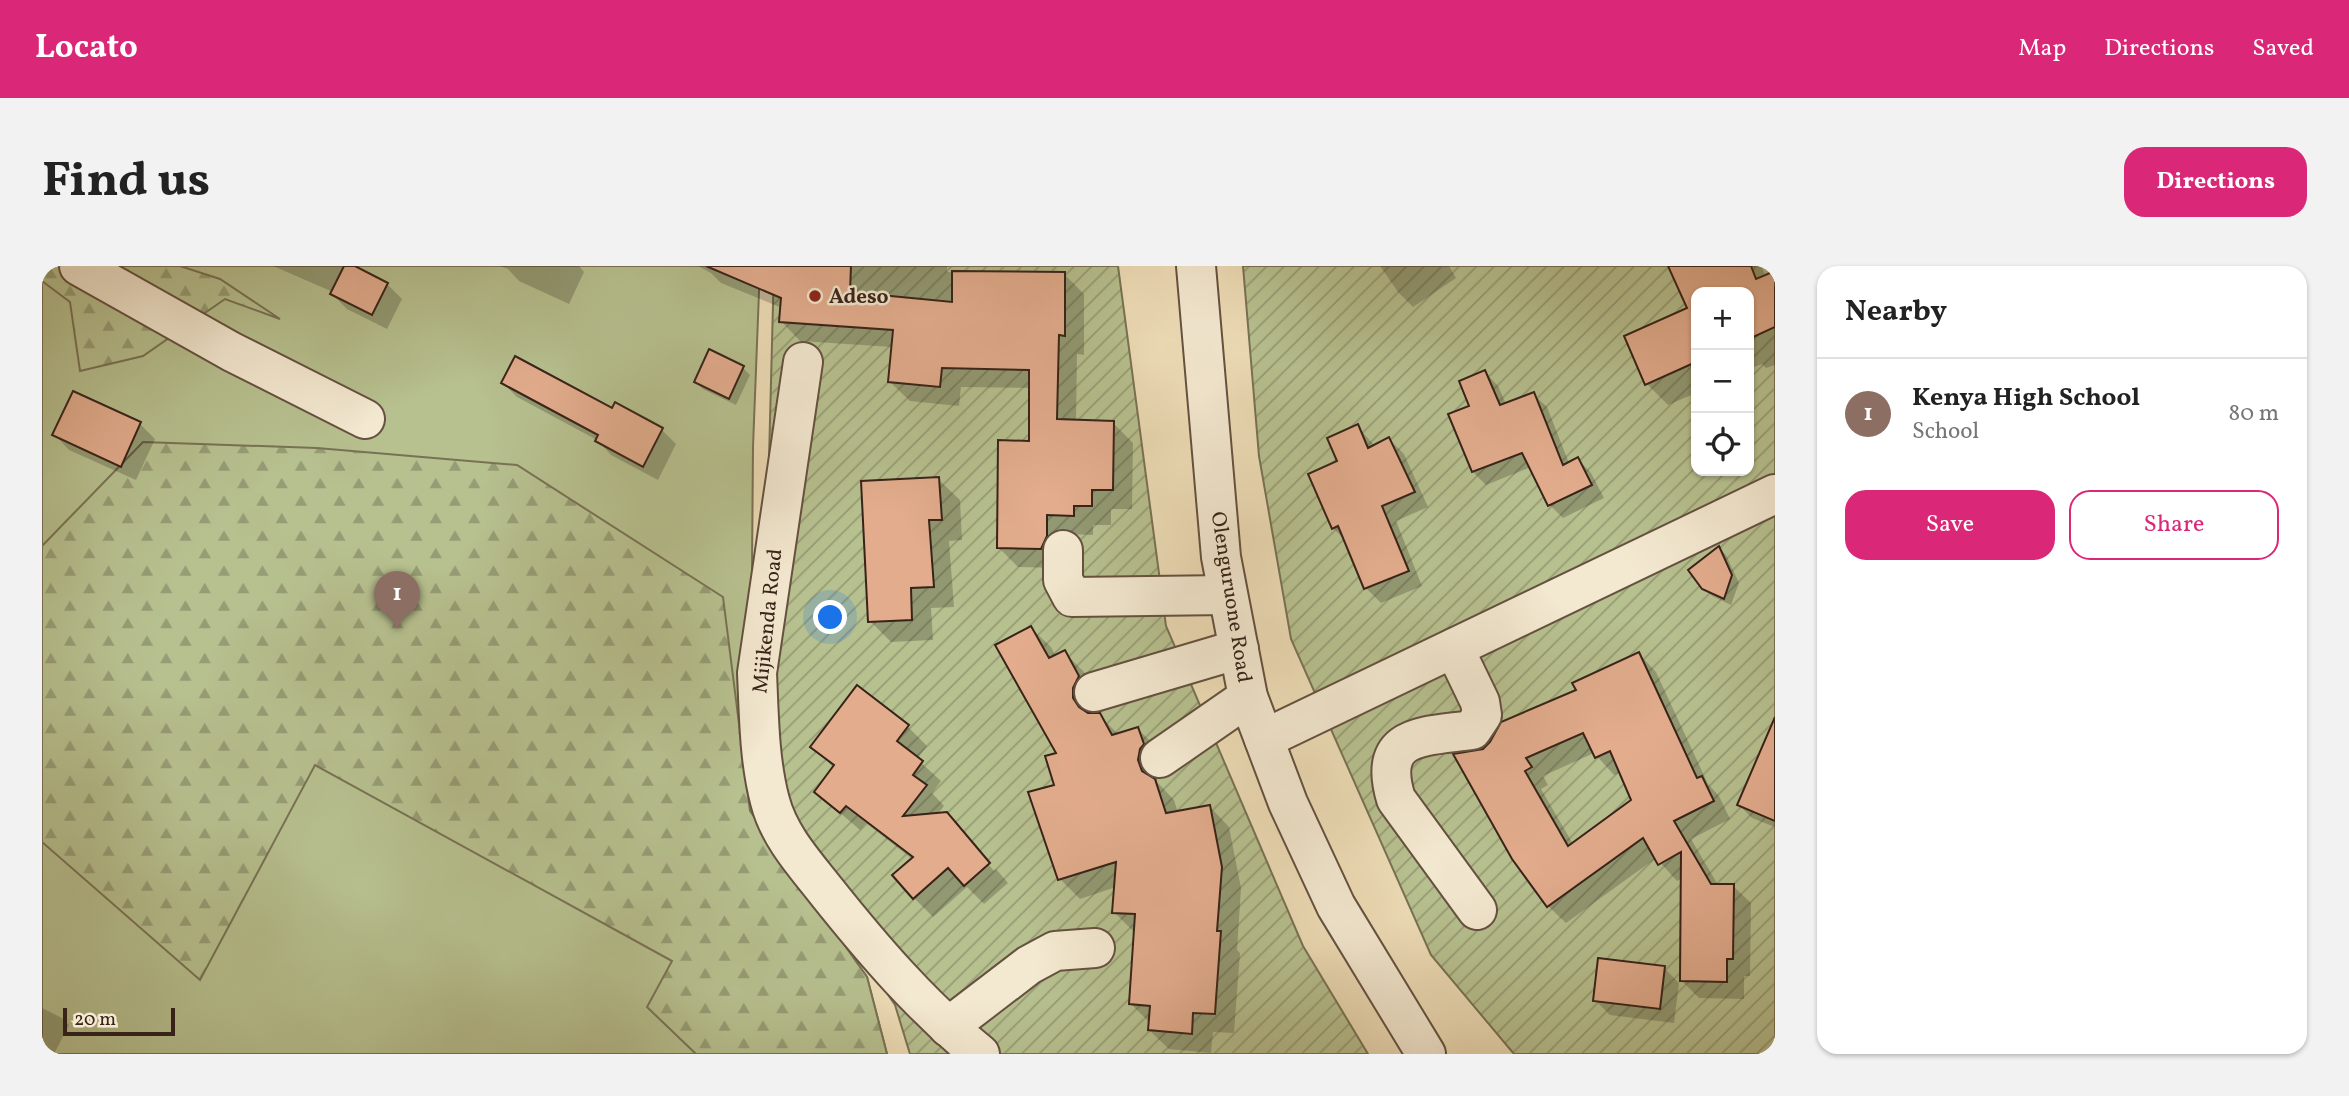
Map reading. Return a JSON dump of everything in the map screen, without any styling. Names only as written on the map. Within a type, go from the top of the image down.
[{"type":"street","points":[[79,266],[232,352],[365,419]]},
{"type":"street","name":"Olenguruone Road","points":[[1196,266],[1221,557],[1248,697],[1288,803],[1336,905],[1426,1054]]},
{"type":"street","name":"Mijikenda Road","points":[[803,362],[757,673],[759,722],[771,803],[782,830],[797,854],[872,948],[948,1027],[980,1054]]},
{"type":"street","points":[[1264,739],[1775,494]]},
{"type":"street","points":[[1063,550],[1063,580],[1072,597],[1227,595]]},
{"type":"street","points":[[1454,648],[1480,702],[1482,715],[1472,730],[1407,741],[1392,758],[1390,779],[1396,799],[1477,911]]},
{"type":"street","points":[[1094,692],[1239,649]]},
{"type":"street","points":[[1160,758],[1248,697]]},
{"type":"street","points":[[948,1027],[1029,965],[1055,951],[1095,948]]},
{"type":"green space","points":[[42,266],[760,266],[753,447],[750,811],[867,977],[887,1054],[42,1054]]},
{"type":"green space","points":[[42,266],[180,266],[220,279],[280,319],[225,299],[143,356],[80,371],[70,302],[42,281]]},
{"type":"green space","points":[[774,266],[1118,266],[1166,626],[1303,946],[1368,1054],[910,1054],[895,1005],[760,806]]},
{"type":"green space","points":[[1243,266],[1775,266],[1775,1054],[1514,1054],[1431,955],[1291,639],[1259,456]]},
{"type":"green space","points":[[143,442],[317,448],[517,465],[723,597],[750,811],[867,977],[887,1054],[696,1054],[647,1007],[672,961],[315,765],[200,980],[42,842],[42,546]]},
{"type":"building","points":[[344,266],[355,266],[388,283],[372,315],[330,294]]},
{"type":"building","points":[[706,266],[851,266],[850,292],[952,302],[952,271],[1065,272],[1065,336],[1059,335],[1057,419],[1114,421],[1113,490],[1092,490],[1092,506],[1074,506],[1074,516],[1047,515],[1047,536],[1041,549],[997,548],[998,440],[1029,441],[1029,370],[942,368],[940,387],[888,382],[893,330],[779,322],[781,298]]},
{"type":"building","points":[[1668,266],[1751,266],[1756,279],[1775,271],[1775,327],[1754,337],[1754,287],[1691,287],[1691,364],[1645,385],[1624,336],[1687,308]]},
{"type":"building","points":[[709,349],[744,366],[729,399],[694,382]]},
{"type":"building","points":[[515,356],[612,408],[615,402],[663,428],[643,467],[595,441],[598,435],[501,383]]},
{"type":"building","points":[[1485,370],[1500,405],[1534,392],[1563,465],[1578,457],[1592,485],[1548,506],[1522,453],[1472,472],[1448,414],[1469,406],[1459,381]]},
{"type":"building","points":[[73,391],[141,422],[121,467],[52,435]]},
{"type":"building","points":[[1358,424],[1368,448],[1389,437],[1415,492],[1382,506],[1409,571],[1364,589],[1338,526],[1332,529],[1308,474],[1337,461],[1327,438]]},
{"type":"building","points":[[939,477],[942,520],[929,520],[934,587],[911,588],[912,620],[868,622],[861,481]]},
{"type":"building","points":[[1719,546],[1732,575],[1724,599],[1702,589],[1688,570]]},
{"type":"building","points":[[1031,626],[1049,658],[1065,650],[1079,676],[1073,688],[1073,698],[1079,707],[1088,713],[1100,713],[1112,735],[1138,727],[1144,744],[1138,760],[1142,771],[1155,779],[1166,813],[1210,805],[1222,867],[1215,1014],[1193,1013],[1192,1034],[1148,1030],[1150,1006],[1129,1004],[1135,914],[1112,913],[1116,862],[1058,880],[1028,792],[1054,785],[1045,756],[1056,753],[995,645]]},
{"type":"building","points":[[1639,652],[1697,778],[1702,776],[1714,801],[1674,821],[1711,884],[1734,884],[1733,959],[1727,959],[1727,982],[1680,981],[1681,852],[1658,865],[1643,838],[1547,907],[1512,859],[1453,754],[1483,749],[1501,722],[1576,690],[1572,683]],"holes":[[[1583,733],[1595,758],[1610,751],[1631,800],[1568,846],[1525,771],[1532,767],[1526,758]]]},
{"type":"building","points":[[857,685],[909,725],[897,741],[923,761],[913,775],[927,785],[903,816],[947,812],[990,863],[964,886],[948,868],[913,899],[892,875],[913,857],[846,806],[840,813],[814,792],[834,765],[810,747]]},
{"type":"building","points":[[1775,717],[1775,821],[1737,805]]},
{"type":"building","points":[[1598,958],[1665,966],[1660,1009],[1593,1001]]},
{"type":"place","name":"Adeso","points":[[815,296]]},
{"type":"place","name":"Kenya High School","points":[[397,629]]}]
